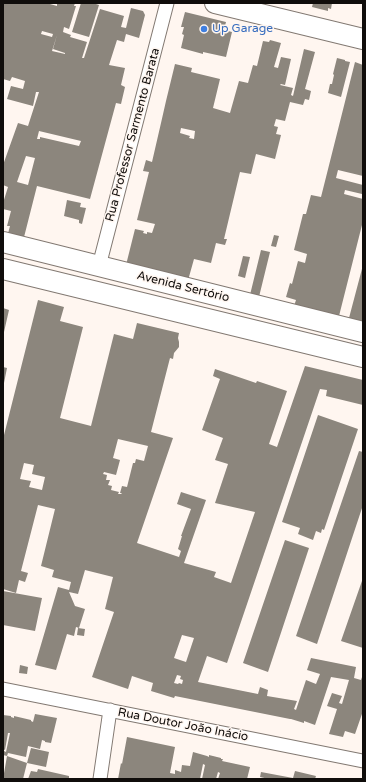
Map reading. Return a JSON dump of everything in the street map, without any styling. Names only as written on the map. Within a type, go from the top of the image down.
[{"type":"main road","points":[[215,3],[363,39]]},
{"type":"main road","name":"Avenida Sertório","points":[[3,242],[363,332]]},
{"type":"main road","name":"Avenida Sertório","points":[[3,269],[363,357]]},
{"type":"street","name":"Rua Professor Sarmento Barata","points":[[99,266],[167,3]]},
{"type":"street","name":"Rua Doutor João Inácio","points":[[3,689],[363,761]]},
{"type":"street","points":[[100,779],[110,710]]},
{"type":"building","points":[[3,3],[51,3],[50,4],[57,6],[57,3],[75,3],[74,6],[76,6],[69,29],[64,27],[63,32],[71,35],[70,37],[87,42],[82,58],[84,58],[100,9],[124,16],[121,27],[126,28],[131,8],[143,11],[145,15],[139,38],[126,34],[124,42],[117,40],[109,65],[125,68],[121,85],[125,87],[121,104],[116,103],[90,199],[37,186],[22,245],[6,241],[10,226],[7,226],[11,211],[3,209],[3,203],[8,187],[3,185],[3,165],[18,123],[28,126],[39,92],[36,92],[33,106],[7,99],[11,86],[23,89],[25,81],[12,77],[10,81],[3,79]],"holes":[[[42,31],[53,34],[52,37],[41,34]],[[57,35],[53,49],[65,54],[52,51]],[[39,131],[81,141],[79,146],[40,137],[40,139],[37,139]],[[26,156],[35,158],[28,185],[17,182]]]},
{"type":"building","points":[[81,3],[93,3],[99,5],[89,37],[72,32]]},
{"type":"building","points":[[313,3],[332,3],[331,9],[328,8],[328,11],[312,7]]},
{"type":"building","name":"Up Garage","points":[[185,12],[226,22],[224,30],[232,32],[226,57],[203,52],[203,54],[181,48],[184,27],[181,27]]},
{"type":"building","points":[[270,40],[281,43],[274,67],[278,68],[281,57],[291,59],[285,85],[280,85],[293,88],[291,95],[293,96],[304,49],[315,52],[305,89],[311,91],[309,100],[305,99],[303,105],[290,102],[285,121],[276,119],[274,126],[278,127],[276,134],[281,135],[275,159],[256,154],[251,174],[240,172],[224,239],[227,239],[225,245],[216,243],[211,263],[194,259],[187,284],[125,269],[135,229],[144,231],[143,233],[147,234],[147,232],[152,233],[155,224],[137,220],[149,172],[143,171],[146,160],[152,162],[175,64],[192,68],[191,72],[220,79],[213,108],[230,113],[239,81],[248,83],[253,65],[257,66],[263,41],[269,42]],"holes":[[[181,128],[195,131],[194,139],[180,133]]]},
{"type":"building","points":[[337,58],[350,62],[341,97],[328,93],[330,84],[332,84]]},
{"type":"building","points":[[355,62],[363,65],[363,176],[338,170],[336,178],[363,185],[362,194],[345,190],[344,194],[363,199],[363,221],[339,316],[349,318],[363,265],[363,326],[293,309],[296,300],[286,297],[290,283],[292,284],[298,261],[305,263],[307,254],[294,250],[303,214],[306,214],[311,195],[321,197]]},
{"type":"building","points":[[67,200],[81,203],[80,207],[86,208],[82,224],[79,223],[79,220],[64,216]]},
{"type":"building","points":[[274,235],[279,236],[276,247],[271,246]]},
{"type":"building","points":[[261,250],[270,252],[258,301],[249,299]]},
{"type":"building","points":[[243,256],[250,257],[245,278],[238,276]]},
{"type":"building","points":[[38,300],[64,307],[60,321],[83,327],[60,418],[91,426],[114,334],[133,339],[137,323],[179,333],[179,347],[174,353],[173,359],[170,358],[151,432],[173,438],[137,543],[179,557],[181,551],[178,549],[181,536],[191,509],[177,504],[181,492],[206,500],[184,563],[216,572],[214,577],[231,583],[255,512],[215,503],[228,464],[215,460],[223,438],[202,430],[220,379],[213,376],[215,369],[256,383],[257,381],[287,391],[269,444],[277,447],[305,366],[363,380],[363,405],[326,396],[327,390],[320,389],[227,663],[207,656],[198,682],[258,694],[260,687],[268,690],[267,696],[297,701],[294,709],[296,710],[306,680],[316,684],[320,674],[307,670],[311,658],[356,667],[354,678],[361,680],[363,674],[363,711],[355,734],[345,731],[343,737],[329,734],[337,709],[327,706],[332,693],[342,696],[339,703],[342,704],[349,680],[331,677],[315,725],[304,721],[304,723],[291,719],[175,696],[174,698],[151,691],[153,683],[132,676],[128,689],[92,677],[114,612],[105,609],[113,577],[85,570],[78,594],[69,592],[75,606],[85,609],[79,628],[76,627],[74,636],[67,634],[56,670],[35,665],[58,587],[69,590],[71,582],[52,577],[54,570],[41,566],[55,509],[38,505],[21,571],[28,573],[25,582],[19,580],[16,593],[3,589],[3,439]],"holes":[[[118,439],[148,446],[144,461],[136,459],[135,463],[133,463],[127,487],[122,486],[121,494],[111,490],[112,486],[108,485],[110,480],[106,480],[107,475],[103,474],[104,472],[116,475],[120,460],[113,458]],[[24,463],[34,465],[32,474],[45,477],[42,490],[29,487],[31,481],[20,479]],[[182,635],[194,638],[186,662],[174,658]],[[177,675],[181,676],[180,679],[183,680],[182,684],[174,683]]]},
{"type":"building","points":[[3,308],[9,310],[4,332],[3,332]]},
{"type":"building","points":[[3,367],[7,368],[4,383],[3,383]]},
{"type":"building","points":[[318,415],[358,429],[324,530],[322,529],[321,533],[316,531],[313,540],[298,534],[300,528],[282,522]]},
{"type":"building","points":[[359,451],[363,452],[363,505],[317,644],[296,636]]},
{"type":"building","points":[[285,540],[309,548],[268,672],[243,663]]},
{"type":"building","points":[[363,578],[363,648],[341,641]]},
{"type":"building","points":[[3,591],[42,598],[35,631],[3,625]]},
{"type":"building","points":[[78,628],[85,629],[84,636],[77,635]]},
{"type":"building","points":[[20,665],[28,667],[27,674],[19,673]]},
{"type":"building","points":[[35,714],[57,718],[51,743],[42,740],[40,749],[28,746],[26,757],[8,753],[7,756],[3,755],[4,751],[6,752],[10,733],[8,733],[5,750],[3,749],[3,715],[14,718],[14,716],[31,720],[33,722]]},
{"type":"building","points":[[127,737],[175,747],[170,773],[175,774],[175,770],[181,772],[182,765],[190,766],[193,752],[209,757],[209,755],[221,758],[223,759],[222,761],[250,767],[247,779],[218,779],[220,773],[218,772],[216,779],[202,779],[205,765],[203,764],[200,779],[118,779]]},
{"type":"building","points":[[31,748],[49,752],[46,767],[27,763]]},
{"type":"building","points":[[7,756],[27,763],[23,779],[3,779]]},
{"type":"building","points":[[38,769],[69,776],[69,779],[28,779],[31,771],[37,772]]},
{"type":"building","points":[[295,771],[316,776],[315,779],[269,779],[260,777],[261,772],[293,778]]},
{"type":"place","name":"Up Garage","points":[[204,29]]}]
